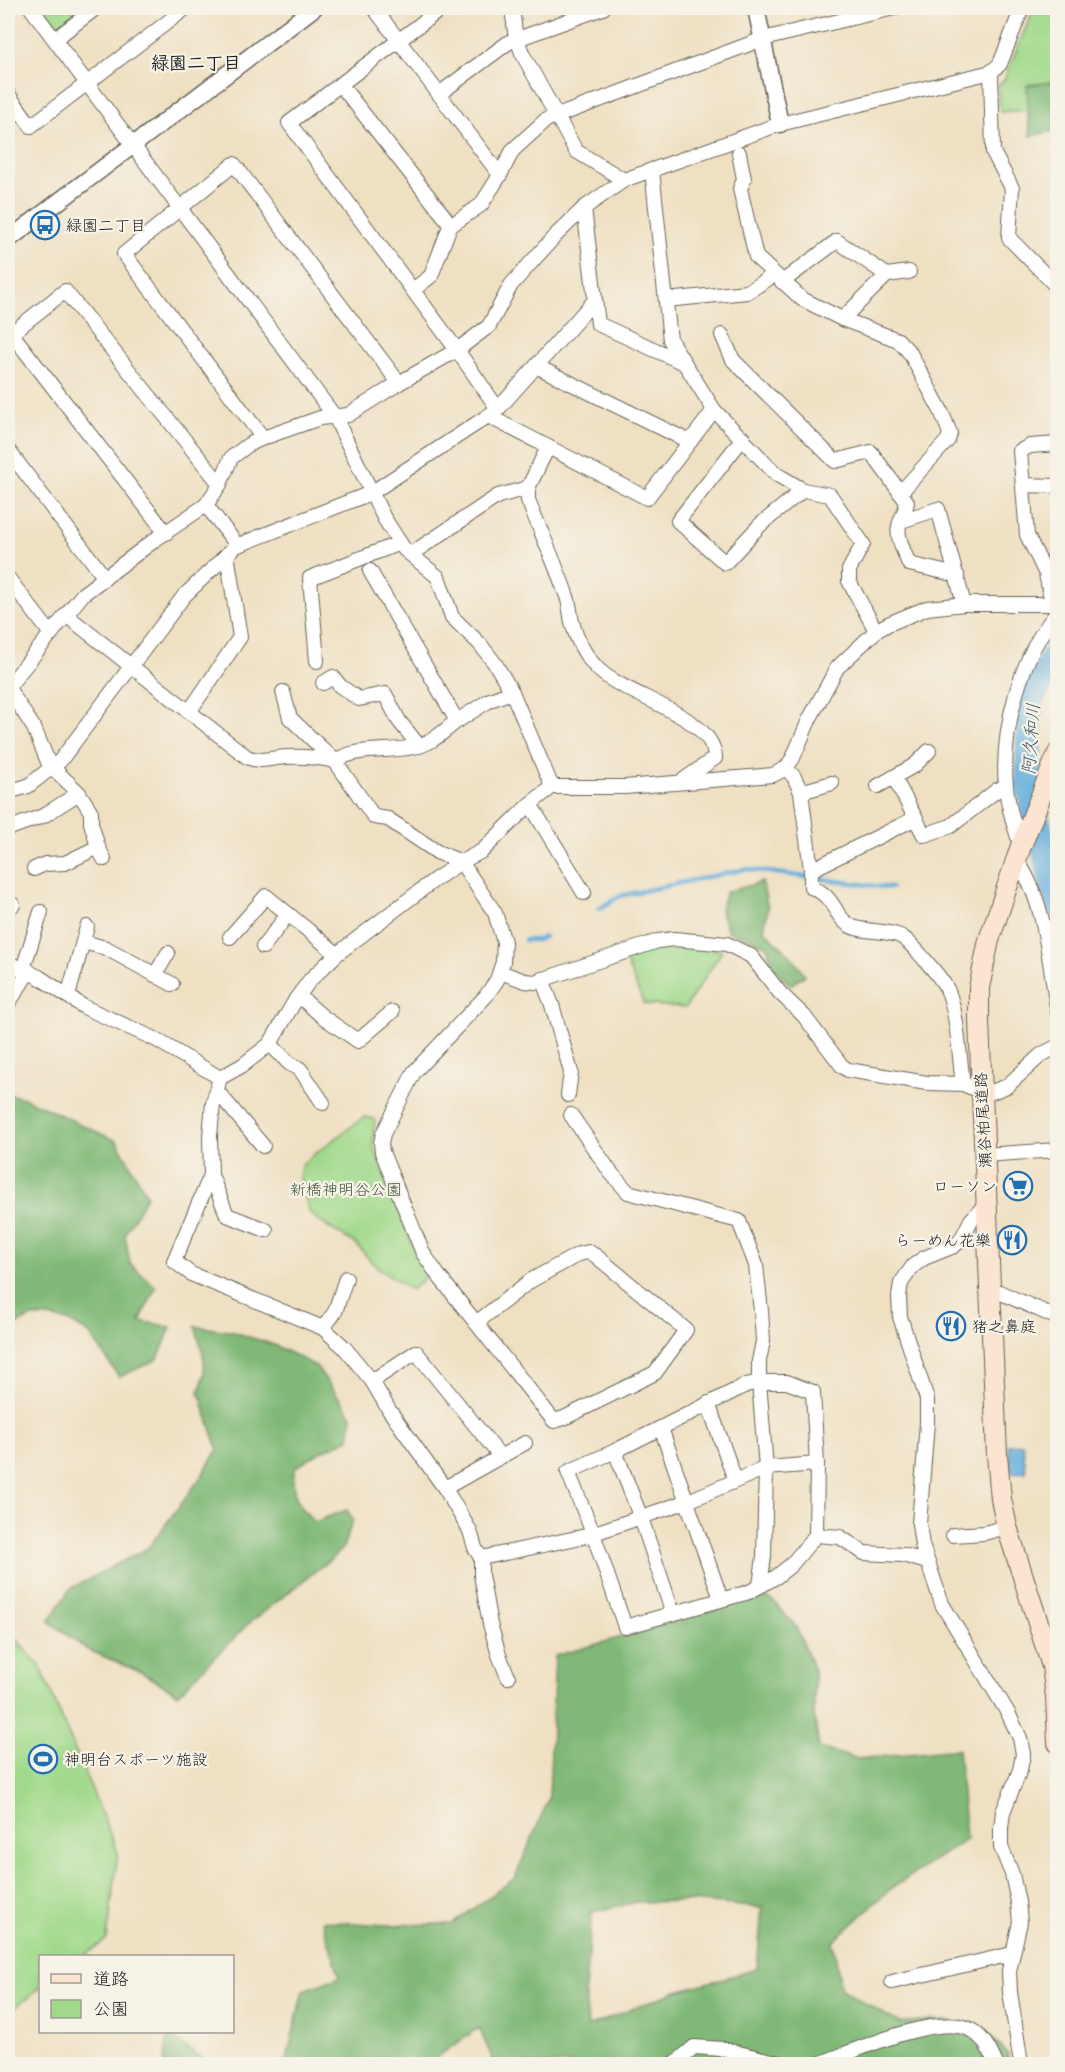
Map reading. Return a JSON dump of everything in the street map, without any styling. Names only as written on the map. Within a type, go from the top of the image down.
[{"type":"main road","name":"瀬谷柏尾道路","points":[[1058,753],[1021,847],[989,940],[979,988],[972,1088],[984,1155],[996,1455],[1001,1499],[1007,1527],[1052,1666],[1058,1743]]},
{"type":"street","points":[[31,8],[335,417],[371,493],[400,543],[438,577],[452,617],[480,644],[512,692],[552,787]]},
{"type":"street","points":[[55,39],[96,8]]},
{"type":"street","points":[[8,94],[31,126],[88,83],[171,12],[186,8]]},
{"type":"street","points":[[8,240],[314,8]]},
{"type":"street","points":[[374,8],[500,175]]},
{"type":"street","points":[[442,8],[289,123],[458,350],[493,413],[548,447],[647,498],[714,410]]},
{"type":"street","points":[[512,8],[522,52],[576,151],[624,180]]},
{"type":"street","points":[[439,94],[508,42],[603,8]]},
{"type":"street","points":[[756,8],[780,123]]},
{"type":"street","points":[[413,290],[431,276],[451,225],[481,205],[513,150],[546,120],[763,39],[894,8]]},
{"type":"street","points":[[34,869],[45,864],[65,863],[101,853],[91,823],[91,812],[79,793],[52,769],[34,728],[8,688],[83,594],[206,505],[220,484],[231,458],[248,445],[263,438],[320,418],[348,416],[399,383],[458,350],[489,326],[511,285],[555,236],[584,208],[624,180],[737,147],[780,123],[992,72],[1000,64],[1022,8]]},
{"type":"street","points":[[992,72],[993,152],[1012,188],[1009,238],[1058,288]]},
{"type":"street","points":[[340,84],[451,225]]},
{"type":"street","points":[[737,147],[744,179],[740,189],[756,257],[802,299],[843,319],[898,340],[910,353],[941,411],[950,433],[948,440],[900,493]]},
{"type":"street","points":[[263,438],[124,254],[234,164],[399,383]]},
{"type":"street","points":[[652,170],[670,340],[714,410],[776,474],[802,490],[830,495],[863,544],[849,570],[849,581],[876,631]]},
{"type":"street","points":[[584,208],[598,324],[686,363]]},
{"type":"street","points":[[666,300],[747,292],[778,278],[837,241],[887,275]]},
{"type":"street","points":[[843,319],[887,275],[909,272]]},
{"type":"street","points":[[166,533],[9,332],[65,291],[220,484]]},
{"type":"street","points":[[8,792],[28,786],[60,761],[184,596],[232,550],[371,493],[493,413],[594,301]]},
{"type":"street","points":[[722,335],[733,360],[835,461],[871,452],[907,502],[898,527],[902,548],[909,564],[957,575]]},
{"type":"street","points":[[536,366],[690,442]]},
{"type":"street","points":[[743,438],[678,521],[724,563],[760,525],[802,490]]},
{"type":"street","points":[[1058,444],[1030,446],[1020,451],[1027,535],[1046,574],[1056,606],[1026,666],[1010,721],[1005,757],[1006,787],[1012,819],[1043,928],[1058,1012]]},
{"type":"street","points":[[548,447],[528,488],[528,500],[567,597],[576,638],[596,668],[614,681],[684,717],[702,732],[715,751],[715,758],[680,782]]},
{"type":"street","points":[[8,450],[105,578]]},
{"type":"street","points":[[1023,485],[1058,486]]},
{"type":"street","points":[[411,554],[498,496],[528,488]]},
{"type":"street","points":[[189,712],[240,637],[232,550],[206,505]]},
{"type":"street","points":[[901,521],[938,509],[964,604]]},
{"type":"street","points":[[317,661],[310,578],[400,543]]},
{"type":"street","points":[[370,571],[457,721]]},
{"type":"street","points":[[8,578],[51,634]]},
{"type":"street","points":[[266,1230],[227,1215],[211,1175],[210,1136],[213,1103],[218,1084],[270,1044],[310,980],[337,954],[461,862],[482,851],[530,804],[552,787],[622,787],[773,775],[786,768],[837,668],[876,631],[904,616],[927,608],[964,604],[1056,606]]},
{"type":"street","points":[[66,615],[247,757],[254,760],[315,756],[335,761],[354,753],[419,746],[490,700],[512,692]]},
{"type":"street","points":[[323,683],[333,677],[340,686],[359,699],[385,694],[399,721],[419,746]]},
{"type":"street","points":[[283,692],[290,718],[335,761],[374,817],[388,819],[437,852],[461,862],[495,914],[504,942],[503,962],[497,980],[486,996],[414,1072],[383,1134],[382,1152],[423,1253],[438,1275],[476,1323],[554,1420],[564,1418],[655,1373],[686,1330],[589,1252],[579,1254],[530,1281],[476,1323]]},
{"type":"street","points":[[878,786],[915,765],[929,751]]},
{"type":"street","points":[[786,768],[794,777],[801,792],[811,886],[820,890],[831,900],[850,926],[901,937],[913,946],[937,973],[952,1003],[972,1088]]},
{"type":"street","points":[[894,777],[924,835],[951,826],[997,790],[1006,787]]},
{"type":"street","points":[[801,792],[832,783]]},
{"type":"street","points":[[10,828],[43,816],[79,793]]},
{"type":"street","points":[[530,804],[584,894]]},
{"type":"street","points":[[811,870],[916,818]]},
{"type":"street","points":[[230,937],[266,897],[337,954]]},
{"type":"street","points":[[8,1004],[26,970],[41,912]]},
{"type":"street","points":[[263,947],[288,915]]},
{"type":"street","points":[[68,996],[87,927]]},
{"type":"street","points":[[500,972],[525,981],[542,980],[658,941],[674,939],[727,944],[751,956],[780,993],[804,1016],[842,1066],[848,1070],[972,1088],[987,1094],[1007,1086],[1041,1055],[1058,1046]]},
{"type":"street","points":[[83,942],[106,948],[172,984]]},
{"type":"street","points":[[155,975],[168,953]]},
{"type":"street","points":[[8,963],[26,970],[84,1007],[154,1039],[218,1084],[263,1146]]},
{"type":"street","points":[[542,980],[552,1005],[570,1072],[568,1095]]},
{"type":"street","points":[[299,996],[323,1017],[358,1041],[392,1012]]},
{"type":"street","points":[[270,1044],[290,1064],[300,1069],[323,1103]]},
{"type":"street","points":[[571,1115],[611,1173],[628,1192],[739,1221],[750,1248],[757,1276],[763,1341],[759,1361],[759,1382],[766,1468],[764,1556],[760,1586]]},
{"type":"street","points":[[984,1155],[1058,1150]]},
{"type":"street","points":[[211,1175],[174,1261],[191,1274],[323,1328],[344,1347],[372,1381],[389,1410],[445,1488],[466,1522],[481,1558],[481,1575],[490,1624],[508,1677]]},
{"type":"street","points":[[986,1204],[971,1220],[961,1240],[954,1246],[924,1258],[913,1266],[901,1283],[899,1296],[900,1317],[927,1399],[919,1524],[922,1545],[942,1604],[1008,1713],[1020,1738],[1023,1754],[1020,1770],[1003,1812],[1001,1828],[1001,1847],[1012,1874],[1020,1922],[1009,1971],[1021,2064]]},
{"type":"street","points":[[323,1328],[335,1312],[346,1278]]},
{"type":"street","points":[[990,1288],[1058,1318]]},
{"type":"street","points":[[372,1381],[416,1352],[500,1456]]},
{"type":"street","points":[[759,1382],[787,1382],[813,1392],[817,1464],[816,1535],[791,1565],[749,1592],[625,1627],[593,1533],[568,1472],[746,1385],[759,1382]]},
{"type":"street","points":[[708,1403],[735,1480]]},
{"type":"street","points":[[661,1428],[721,1599]]},
{"type":"street","points":[[445,1488],[525,1443]]},
{"type":"street","points":[[615,1451],[641,1518],[673,1614]]},
{"type":"street","points":[[481,1558],[586,1536],[688,1501],[766,1468],[817,1464]]},
{"type":"street","points":[[953,1535],[984,1533],[1007,1527]]},
{"type":"street","points":[[816,1535],[840,1537],[864,1553],[903,1555],[927,1562]]},
{"type":"street","points":[[892,1982],[1012,1954]]},
{"type":"street","points":[[819,2064],[880,2041],[936,2025],[965,2027],[978,2035],[991,2052],[996,2064]]},
{"type":"street","points":[[674,2064],[694,2047],[722,2049],[784,2064]]},
{"type":"green space","points":[[43,8],[83,8],[57,26]]},
{"type":"green space","points":[[1034,8],[1057,8],[1057,134],[1053,131],[1030,136],[1027,110],[1000,112],[998,86],[1004,80]]},
{"type":"green space","points":[[1057,78],[1057,134],[1053,131],[1030,136],[1027,85],[1052,82]]},
{"type":"green space","points":[[762,882],[768,908],[764,930],[790,955],[805,975],[790,985],[773,967],[767,946],[728,932],[720,909],[726,892]]},
{"type":"green space","points":[[660,945],[695,946],[722,951],[685,1008],[644,1004],[624,957]]},
{"type":"green space","points":[[8,1094],[24,1098],[117,1141],[147,1195],[125,1234],[130,1264],[156,1287],[140,1321],[171,1327],[158,1359],[119,1377],[90,1334],[68,1321],[48,1317],[31,1317],[8,1329]]},
{"type":"green space","name":"新橋神明谷公園","points":[[364,1117],[375,1119],[373,1145],[416,1254],[429,1274],[411,1290],[373,1264],[356,1244],[320,1222],[309,1212],[299,1175],[304,1162]]},
{"type":"green space","points":[[195,1326],[234,1332],[274,1345],[316,1366],[352,1416],[349,1439],[320,1452],[295,1468],[294,1491],[299,1504],[314,1522],[347,1510],[353,1520],[342,1550],[246,1626],[178,1694],[143,1673],[86,1649],[49,1621],[70,1589],[148,1548],[201,1477],[218,1449],[199,1392],[204,1366]]},
{"type":"green space","points":[[758,1591],[774,1602],[797,1628],[814,1671],[814,1713],[819,1748],[858,1759],[958,1749],[966,1839],[888,1891],[833,1942],[841,1989],[899,2023],[932,2020],[978,2024],[1008,2054],[1007,2064],[746,2064],[739,2060],[729,2064],[495,2064],[479,2028],[427,2064],[280,2064],[287,2060],[303,1990],[340,1977],[322,1921],[385,1925],[452,1924],[515,1878],[549,1798],[555,1656],[643,1631]],"holes":[[[692,1901],[762,1908],[757,1969],[674,1992],[588,2027],[585,1989],[592,1912],[637,1902]]]},
{"type":"green space","name":"神明台スポーツ施設","points":[[8,1630],[40,1666],[118,1853],[107,1939],[85,1955],[39,1955],[39,1989],[8,2013]]},
{"type":"green space","points":[[168,2035],[210,2064],[164,2064]]},
{"type":"water","points":[[1023,1444],[1026,1472],[1011,1473],[1008,1445]]},
{"type":"waterway","name":"阿久和川","points":[[1058,648],[1032,698],[1029,719],[1028,784],[1058,905]]},
{"type":"waterway","points":[[599,909],[620,896],[745,869],[891,888]]},
{"type":"waterway","points":[[525,940],[537,940],[544,937]]},
{"type":"place","name":"緑園二丁目","points":[[45,225]]},
{"type":"place","name":"ローソン","points":[[1018,1186]]},
{"type":"place","name":"らーめん花樂","points":[[1012,1240]]},
{"type":"place","name":"猪之鼻庭","points":[[951,1326]]},
{"type":"place","name":"神明台スポーツ施設","points":[[43,1759]]},
{"type":"district","name":"緑園二丁目","points":[[196,63]]}]
